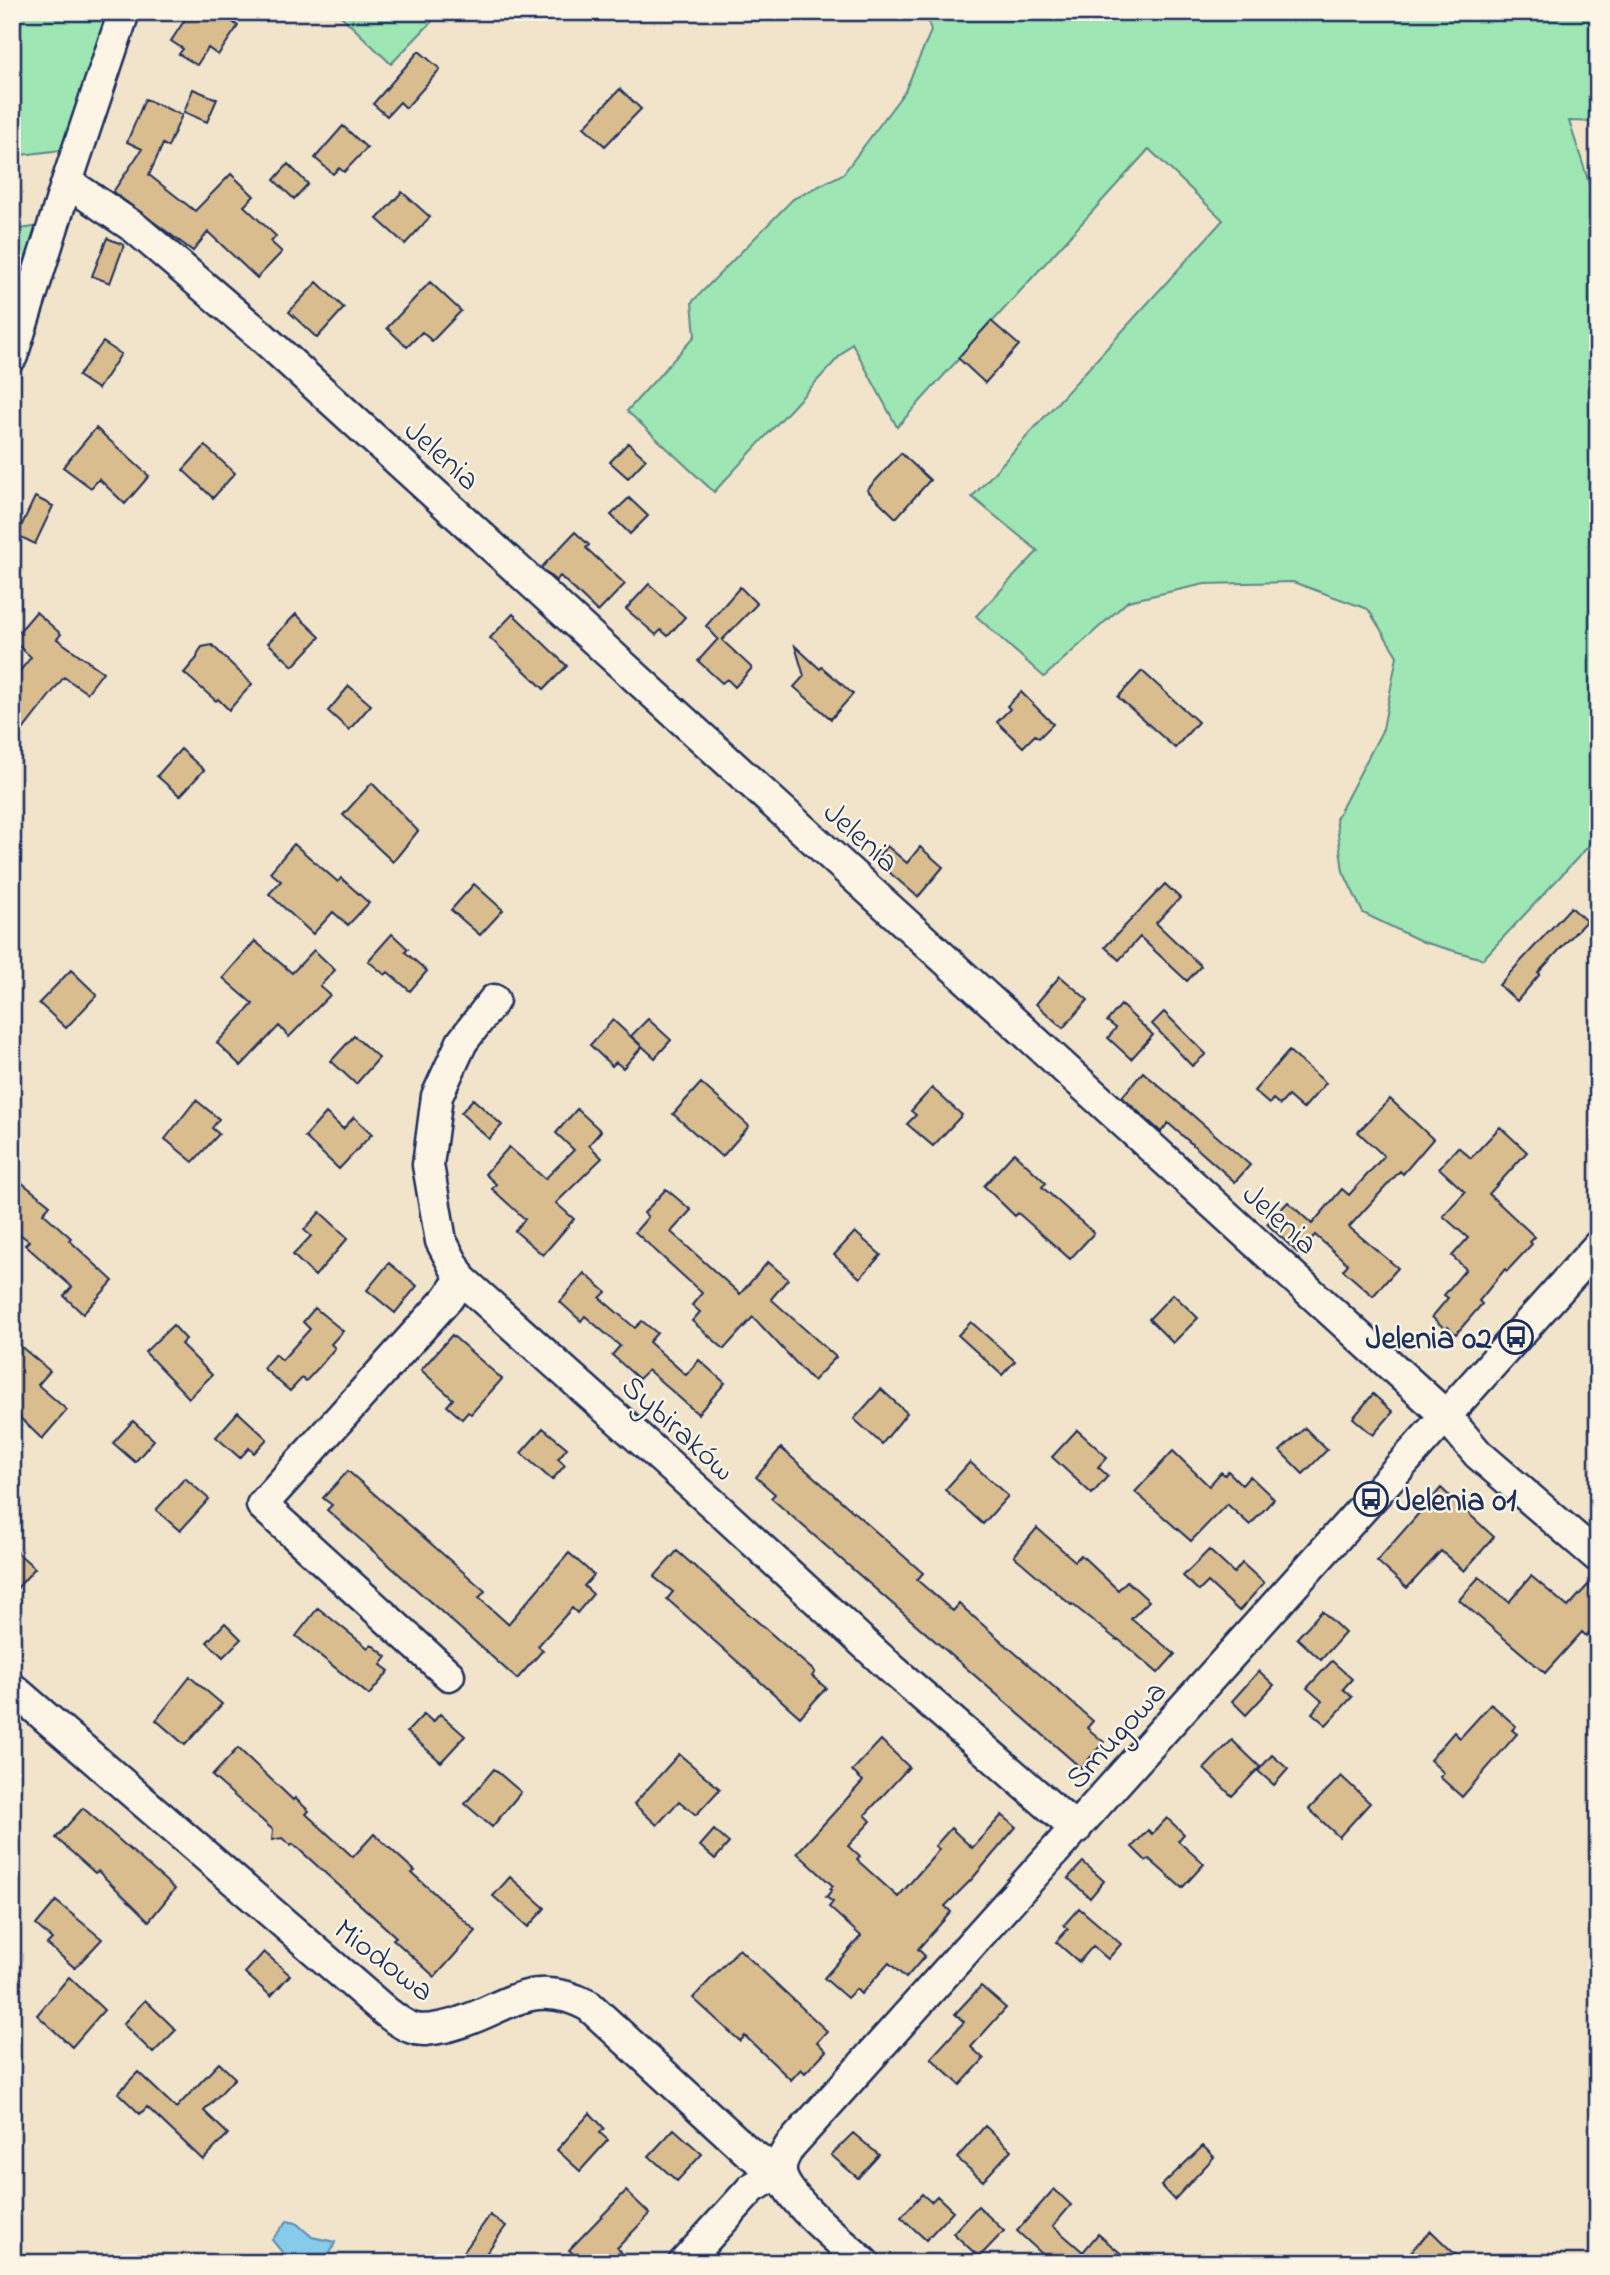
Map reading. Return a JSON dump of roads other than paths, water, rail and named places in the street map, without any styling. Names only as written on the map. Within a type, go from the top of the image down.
[{"type":"street","points":[[12,356],[124,12]]},
{"type":"street","name":"Jelenia","points":[[67,182],[135,228],[258,333],[1445,1415],[1478,1454],[1598,1557]]},
{"type":"street","name":"Sybiraków","points":[[494,1000],[462,1042],[437,1096],[428,1165],[441,1241],[461,1279],[714,1505],[893,1670],[1076,1829]]},
{"type":"street","name":"Smugowa","points":[[780,2171],[790,2146],[1598,1247]]},
{"type":"street","points":[[449,1675],[262,1505],[448,1298],[461,1279]]},
{"type":"street","name":"Miodowa","points":[[12,1688],[384,2011],[410,2028],[424,2031],[460,2024],[520,1997],[552,1992],[572,1997],[589,2006],[747,2151],[780,2171],[789,2191],[864,2263]]},
{"type":"street","points":[[684,2263],[752,2189],[780,2171]]},
{"type":"water","points":[[287,2221],[296,2223],[312,2237],[335,2242],[332,2250],[318,2263],[291,2263],[272,2240]]},
{"type":"place","name":"Jelenia 02","points":[[1516,1337]]},
{"type":"place","name":"Jelenia 01","points":[[1371,1499]]}]
